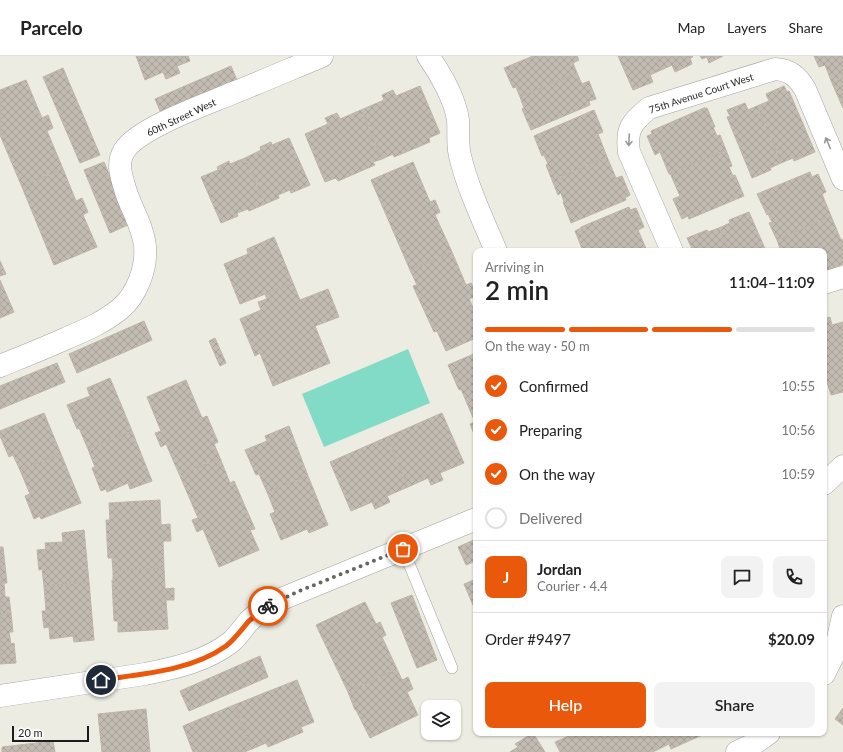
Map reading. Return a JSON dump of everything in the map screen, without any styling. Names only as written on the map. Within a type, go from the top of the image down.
[{"type":"street","name":"60th Street West","points":[[0,366],[105,320],[121,308],[132,294],[142,273],[145,247],[143,236],[128,197],[120,169],[124,151],[131,143],[140,136],[173,118],[322,56]]},
{"type":"street","points":[[428,56],[438,70],[456,112],[458,144],[463,169],[495,248]]},
{"type":"street","name":"75th Avenue Court West","points":[[671,248],[630,152],[627,139],[632,125],[639,116],[649,108],[775,69],[785,70],[800,80],[805,89],[843,179]]},
{"type":"street","points":[[827,282],[843,276]]},
{"type":"street","points":[[827,481],[843,466]]},
{"type":"street","points":[[0,696],[149,673],[201,659],[227,645],[249,622],[267,607],[297,592],[473,521]]},
{"type":"street","points":[[827,668],[836,652],[843,616]]},
{"type":"street","points":[[737,752],[752,745],[765,736]]},
{"type":"lane","points":[[403,549],[452,668]]},
{"type":"shaded area","points":[[408,349],[430,403],[324,447],[302,394]]},
{"type":"building","points":[[136,56],[188,56],[190,61],[177,66],[180,73],[166,79],[163,72],[145,80]]},
{"type":"building","points":[[533,56],[577,56],[579,60],[573,63],[577,73],[520,97],[516,87],[513,88],[504,68]]},
{"type":"building","points":[[618,56],[655,56],[661,70],[650,75],[653,82],[633,90]]},
{"type":"building","points":[[655,56],[693,57],[690,58],[692,64],[675,72],[672,65],[661,70]]},
{"type":"building","points":[[700,56],[723,56],[709,63],[707,57],[702,59]]},
{"type":"building","points":[[814,56],[843,56],[843,78],[832,83],[825,65],[819,67]]},
{"type":"building","points":[[231,66],[239,85],[163,118],[155,99]]},
{"type":"building","points":[[63,68],[100,155],[80,163],[43,77]]},
{"type":"building","points":[[577,73],[582,84],[589,81],[596,99],[589,101],[590,105],[531,130],[522,109],[524,108],[520,97]]},
{"type":"building","points":[[843,78],[843,108],[832,83]]},
{"type":"building","points":[[26,80],[42,118],[48,115],[53,128],[47,131],[63,169],[22,187],[0,135],[0,90]]},
{"type":"building","points":[[420,86],[440,133],[429,138],[430,142],[394,157],[393,154],[382,159],[361,110],[384,100],[382,95],[393,90],[396,96]]},
{"type":"building","points":[[784,86],[787,92],[789,91],[815,152],[794,161],[793,158],[781,163],[757,106],[769,101],[766,94]]},
{"type":"building","points":[[745,103],[748,110],[757,106],[781,163],[770,168],[771,170],[752,178],[727,117],[730,116],[727,110]]},
{"type":"building","points":[[707,108],[717,136],[720,135],[726,150],[669,174],[660,152],[655,155],[647,136],[652,134],[651,131]]},
{"type":"building","points":[[361,110],[382,159],[373,162],[375,165],[338,181],[336,178],[325,182],[305,134],[328,124],[325,118],[337,113],[340,119]]},
{"type":"building","points":[[594,110],[603,132],[598,134],[607,157],[552,180],[546,165],[548,164],[544,155],[542,156],[534,136]]},
{"type":"building","points":[[289,138],[310,185],[291,193],[290,190],[278,195],[279,198],[265,204],[245,158],[261,150],[260,147],[271,142],[272,145]]},
{"type":"building","points":[[726,150],[732,166],[729,167],[733,176],[735,175],[744,196],[689,219],[688,216],[682,219],[673,199],[680,196],[670,173]]},
{"type":"building","points":[[607,157],[616,178],[622,176],[630,195],[625,198],[626,200],[571,223],[561,193],[558,195],[552,180]]},
{"type":"building","points":[[245,158],[265,204],[249,211],[248,209],[237,213],[238,216],[221,223],[201,177],[218,170],[217,167],[229,161],[230,164]]},
{"type":"building","points":[[104,162],[130,224],[110,233],[84,170]]},
{"type":"building","points":[[413,162],[430,202],[435,200],[440,212],[435,215],[452,252],[410,270],[371,180]]},
{"type":"building","points":[[63,169],[76,201],[82,198],[88,212],[83,215],[97,247],[54,265],[22,187]]},
{"type":"building","points":[[810,172],[812,177],[818,174],[826,192],[822,194],[831,216],[777,240],[769,223],[772,222],[757,194]]},
{"type":"building","points":[[629,207],[630,210],[636,208],[644,227],[638,230],[646,248],[582,248],[575,231],[581,227]]},
{"type":"building","points":[[749,212],[765,248],[728,248],[719,228],[730,223],[729,220]]},
{"type":"building","points":[[831,216],[841,240],[843,239],[843,264],[827,271],[827,248],[780,248],[777,240]]},
{"type":"building","points":[[719,228],[728,248],[692,248],[687,238],[707,230],[708,232]]},
{"type":"building","points":[[274,237],[293,283],[240,304],[224,264],[248,254],[247,249]]},
{"type":"building","points":[[452,252],[466,285],[471,283],[473,287],[473,297],[469,299],[473,308],[473,339],[446,351],[437,331],[434,332],[413,286],[417,285],[410,270]]},
{"type":"building","points":[[0,261],[6,274],[0,276]]},
{"type":"building","points":[[0,280],[14,312],[0,318]]},
{"type":"building","points":[[293,283],[300,300],[328,289],[339,317],[315,326],[330,363],[273,386],[260,353],[255,356],[240,319],[261,310],[258,302],[267,299],[265,294]]},
{"type":"building","points":[[830,317],[832,325],[843,322],[843,392],[831,395],[827,382],[827,318]]},
{"type":"building","points":[[144,321],[152,340],[77,373],[69,354]]},
{"type":"building","points":[[215,338],[226,363],[220,366],[209,341]]},
{"type":"building","points":[[473,354],[473,406],[469,408],[448,365]]},
{"type":"building","points":[[57,363],[65,382],[0,409],[0,386]]},
{"type":"building","points":[[110,378],[132,431],[88,449],[79,428],[77,429],[67,405],[90,396],[87,388]]},
{"type":"building","points":[[186,380],[202,418],[207,416],[218,442],[214,444],[220,458],[180,476],[166,444],[161,447],[155,433],[161,431],[147,397]]},
{"type":"building","points":[[473,406],[473,417],[469,408]]},
{"type":"building","points":[[44,413],[61,454],[20,470],[13,455],[9,457],[0,436],[0,431]]},
{"type":"building","points":[[442,413],[464,463],[440,473],[443,480],[431,485],[428,478],[408,487],[387,437]]},
{"type":"building","points":[[473,423],[473,432],[470,424]]},
{"type":"building","points":[[289,426],[308,476],[267,492],[259,474],[256,475],[245,450],[267,441],[265,436]]},
{"type":"building","points":[[132,431],[152,481],[130,489],[128,483],[107,492],[106,489],[101,491],[92,468],[95,467],[88,449]]},
{"type":"building","points":[[387,437],[408,487],[387,496],[390,502],[375,509],[372,502],[351,511],[330,462]]},
{"type":"building","points":[[61,454],[81,503],[41,519],[40,516],[34,519],[25,496],[30,494],[20,470]]},
{"type":"building","points":[[220,458],[230,483],[234,481],[255,529],[250,530],[259,550],[219,567],[203,529],[197,532],[192,520],[198,518],[180,476]]},
{"type":"building","points":[[308,476],[328,525],[309,533],[307,529],[281,540],[270,514],[275,512],[267,492]]},
{"type":"building","points":[[160,500],[161,525],[170,524],[171,541],[163,541],[164,568],[113,571],[112,558],[108,558],[106,520],[110,520],[109,503]]},
{"type":"building","points":[[84,530],[89,582],[44,586],[42,569],[39,570],[37,550],[46,549],[45,543],[63,542],[62,533]]},
{"type":"building","points":[[473,540],[473,562],[466,565],[458,547]]},
{"type":"building","points":[[0,547],[3,547],[5,565],[0,566]]},
{"type":"building","points":[[5,565],[7,583],[4,583],[5,597],[9,597],[11,613],[0,614],[0,566]]},
{"type":"building","points":[[164,568],[165,589],[174,588],[174,600],[166,600],[168,629],[118,632],[118,621],[114,621],[113,571]]},
{"type":"building","points":[[473,580],[473,605],[464,584]]},
{"type":"building","points":[[89,582],[94,640],[74,642],[73,636],[50,639],[49,627],[44,628],[42,611],[46,611],[44,586]]},
{"type":"building","points":[[412,595],[437,660],[417,668],[391,603]]},
{"type":"building","points":[[365,602],[376,624],[380,622],[386,635],[382,637],[397,669],[348,692],[316,625]]},
{"type":"building","points":[[11,613],[13,632],[9,632],[11,644],[14,643],[16,663],[0,664],[0,614]]},
{"type":"building","points":[[260,656],[268,677],[189,711],[180,691]]},
{"type":"building","points":[[397,669],[402,680],[408,677],[413,689],[407,692],[418,715],[370,738],[355,710],[348,692]]},
{"type":"building","points":[[297,680],[314,722],[301,727],[303,732],[268,747],[266,743],[252,749],[234,705]]},
{"type":"building","points":[[234,705],[252,749],[244,752],[193,752],[183,726]]},
{"type":"building","points":[[843,708],[843,725],[835,719]]},
{"type":"building","points":[[146,709],[150,752],[102,752],[98,714]]},
{"type":"building","points":[[528,736],[535,736],[545,752],[510,752],[518,747],[515,744]]},
{"type":"building","points":[[569,736],[602,736],[610,752],[560,752],[555,742]]},
{"type":"building","points":[[602,736],[650,736],[657,750],[652,752],[610,752]]},
{"type":"building","points":[[650,736],[700,736],[671,749],[669,744],[657,750]]},
{"type":"building","points":[[53,741],[55,752],[2,752],[2,747]]},
{"type":"way so far","points":[[268,606],[297,592],[403,549]]},
{"type":"route","points":[[101,680],[145,674],[201,659],[227,645],[249,622],[268,606]]}]
